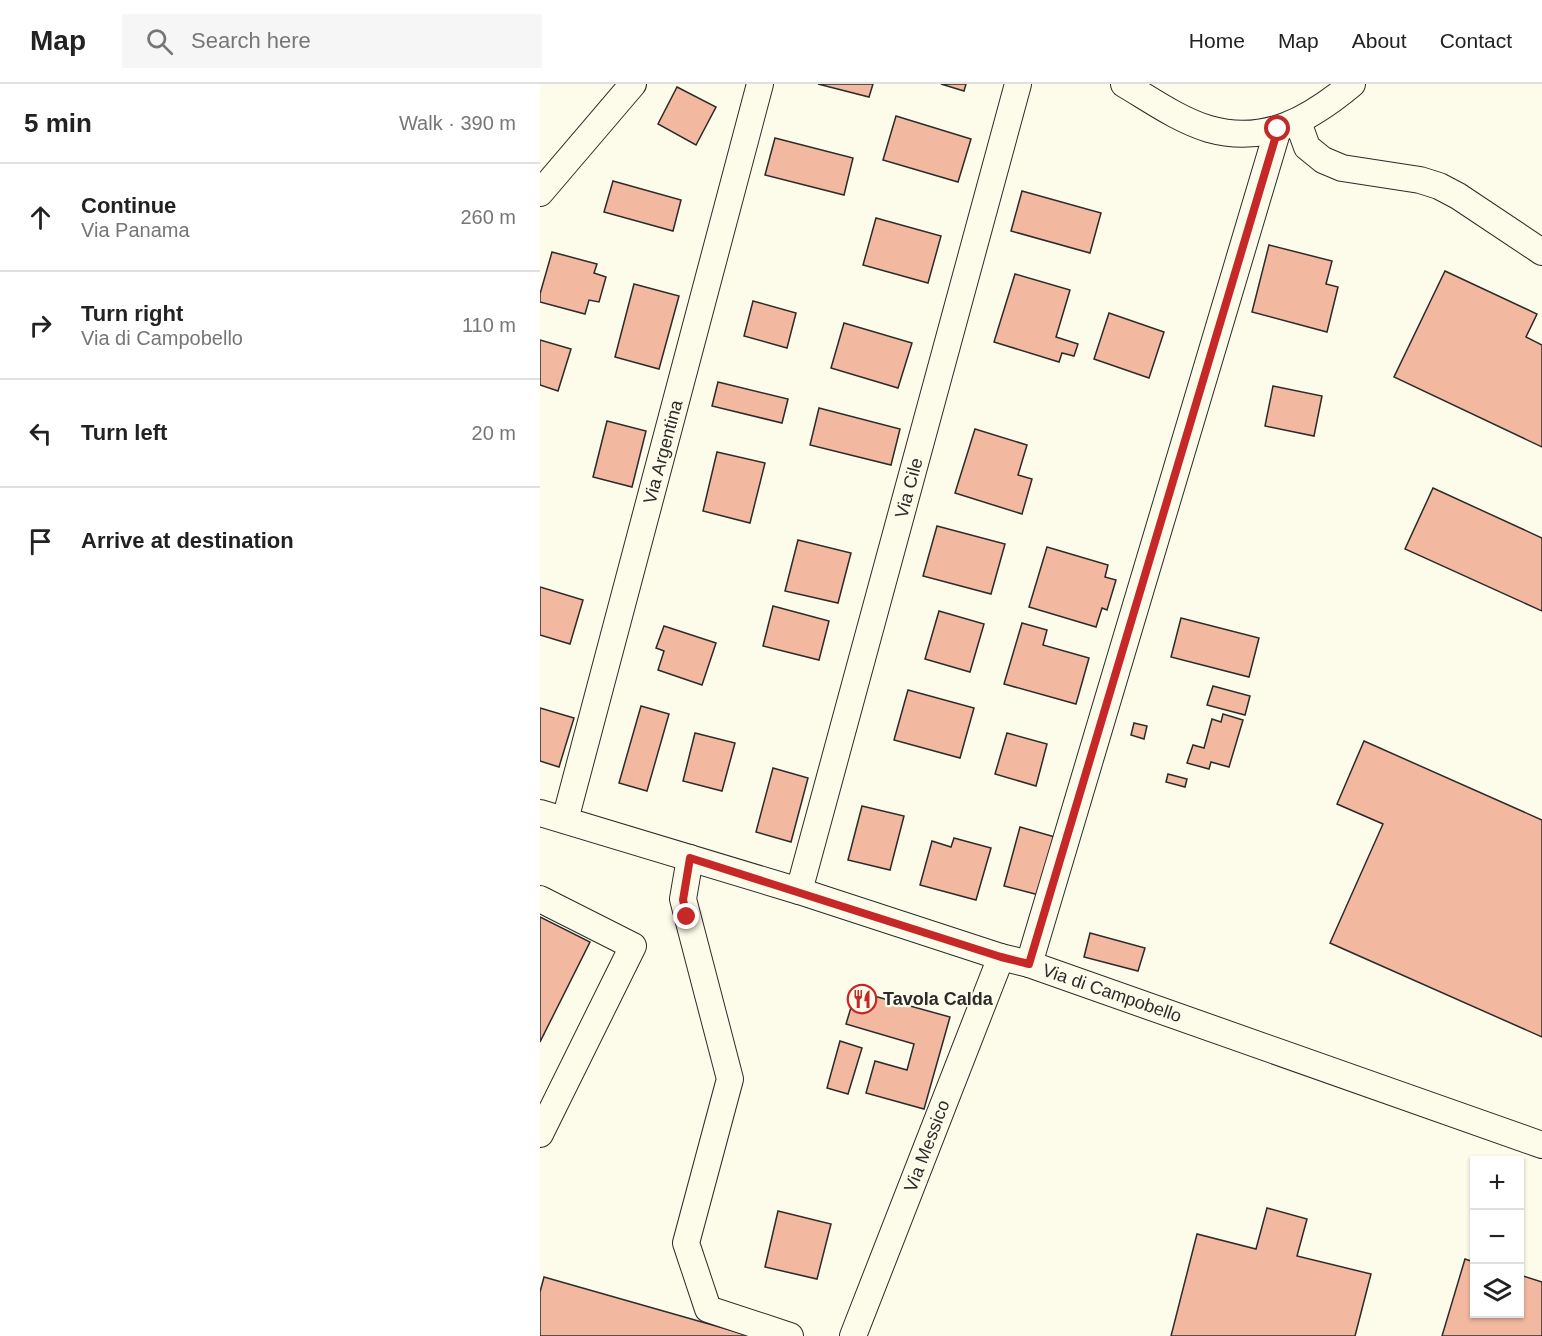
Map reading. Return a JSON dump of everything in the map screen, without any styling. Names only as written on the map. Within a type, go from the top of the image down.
[{"type":"street","points":[[540,193],[633,84]]},
{"type":"street","name":"Via Argentina","points":[[565,820],[760,84]]},
{"type":"street","name":"Via Cile","points":[[799,891],[1018,84]]},
{"type":"street","points":[[1124,84],[1178,116],[1209,129],[1230,133],[1253,133],[1288,126],[1331,101],[1352,84]]},
{"type":"street","points":[[1288,126],[1307,147],[1323,160],[1342,168],[1420,180],[1439,186],[1458,196],[1542,252]]},
{"type":"street","points":[[1029,964],[1288,126]]},
{"type":"street","name":"Via di Campobello","points":[[540,813],[799,891],[1029,964],[1542,1145]]},
{"type":"street","points":[[690,858],[683,900],[730,1079],[686,1243],[708,1308],[790,1336]]},
{"type":"street","points":[[540,899],[633,946],[540,1134]]},
{"type":"street","name":"Via Messico","points":[[853,1336],[1001,957]]},
{"type":"building","points":[[818,84],[873,84],[869,97]]},
{"type":"building","points":[[941,84],[966,84],[964,91]]},
{"type":"building","points":[[677,87],[716,107],[696,145],[658,124]]},
{"type":"building","points":[[896,116],[971,139],[958,182],[883,160]]},
{"type":"building","points":[[775,138],[853,158],[844,195],[765,175]]},
{"type":"building","points":[[613,181],[681,200],[673,231],[604,212]]},
{"type":"building","points":[[1022,191],[1101,213],[1090,253],[1011,231]]},
{"type":"building","points":[[876,218],[941,236],[928,283],[863,265]]},
{"type":"building","points":[[1269,245],[1332,261],[1326,284],[1338,287],[1327,332],[1252,312]]},
{"type":"building","points":[[552,252],[597,264],[594,273],[606,277],[599,302],[589,300],[585,314],[540,302],[540,294]]},
{"type":"building","points":[[1445,271],[1537,314],[1526,337],[1542,345],[1542,447],[1394,377]]},
{"type":"building","points":[[1015,274],[1070,290],[1056,337],[1078,344],[1074,356],[1062,353],[1059,362],[994,342]]},
{"type":"building","points":[[634,284],[679,296],[659,369],[615,357]]},
{"type":"building","points":[[753,301],[796,313],[787,348],[744,336]]},
{"type":"building","points":[[1109,313],[1164,332],[1149,378],[1094,359]]},
{"type":"building","points":[[844,323],[912,343],[898,388],[831,368]]},
{"type":"building","points":[[540,340],[571,349],[558,391],[540,385]]},
{"type":"building","points":[[718,382],[788,399],[782,423],[712,406]]},
{"type":"building","points":[[1273,386],[1322,396],[1314,436],[1265,426]]},
{"type":"building","points":[[819,408],[900,429],[891,465],[810,445]]},
{"type":"building","points":[[607,421],[646,431],[632,487],[593,477]]},
{"type":"building","points":[[975,429],[1027,445],[1018,475],[1032,479],[1022,514],[955,493]]},
{"type":"building","points":[[717,452],[765,463],[750,523],[703,511]]},
{"type":"building","points":[[1433,488],[1542,538],[1542,611],[1405,549]]},
{"type":"building","points":[[937,526],[1005,544],[991,594],[923,576]]},
{"type":"building","points":[[798,540],[851,553],[838,603],[785,591]]},
{"type":"building","points":[[1047,547],[1108,565],[1105,577],[1116,580],[1107,610],[1102,608],[1096,627],[1029,607]]},
{"type":"building","points":[[540,587],[583,600],[570,644],[540,635]]},
{"type":"building","points":[[773,606],[829,621],[819,660],[763,646]]},
{"type":"building","points":[[939,611],[984,624],[970,672],[925,659]]},
{"type":"building","points":[[1181,618],[1259,638],[1249,677],[1171,657]]},
{"type":"building","points":[[1022,623],[1047,630],[1043,645],[1089,658],[1076,704],[1004,684]]},
{"type":"building","points":[[664,626],[716,643],[702,685],[658,670],[664,651],[656,648]]},
{"type":"building","points":[[1213,686],[1250,696],[1245,715],[1207,705]]},
{"type":"building","points":[[908,690],[974,708],[960,758],[894,740]]},
{"type":"building","points":[[641,706],[669,714],[647,791],[619,783]]},
{"type":"building","points":[[540,708],[574,718],[559,767],[540,761]]},
{"type":"building","points":[[1223,714],[1243,720],[1229,767],[1211,762],[1209,769],[1187,763],[1193,745],[1204,748],[1212,719],[1221,722]]},
{"type":"building","points":[[1134,723],[1147,726],[1144,739],[1131,735]]},
{"type":"building","points":[[695,733],[735,743],[722,791],[683,781]]},
{"type":"building","points":[[1007,733],[1047,744],[1036,786],[995,774]]},
{"type":"building","points":[[1364,741],[1542,820],[1542,1037],[1330,943],[1383,824],[1337,804]]},
{"type":"building","points":[[773,768],[808,778],[791,842],[756,832]]},
{"type":"building","points":[[1168,774],[1187,779],[1185,787],[1166,782]]},
{"type":"building","points":[[862,806],[904,816],[890,870],[848,860]]},
{"type":"building","points":[[1020,827],[1055,837],[1039,895],[1004,886]]},
{"type":"building","points":[[954,838],[991,848],[976,900],[920,885],[932,841],[951,847]]},
{"type":"building","points":[[540,917],[590,942],[540,1042]]},
{"type":"building","points":[[1090,933],[1145,948],[1138,971],[1084,957]]},
{"type":"building","points":[[856,991],[950,1017],[924,1109],[866,1093],[875,1061],[907,1070],[914,1044],[846,1024]]},
{"type":"building","points":[[840,1041],[862,1048],[848,1094],[827,1088]]},
{"type":"building","points":[[1267,1208],[1307,1219],[1297,1256],[1371,1274],[1355,1336],[1171,1336],[1197,1234],[1256,1249]]},
{"type":"building","points":[[778,1211],[831,1224],[817,1279],[765,1267]]},
{"type":"building","points":[[1465,1259],[1470,1261],[1470,1318],[1524,1318],[1524,1276],[1542,1282],[1542,1336],[1442,1336]]},
{"type":"building","points":[[544,1277],[751,1336],[540,1336],[540,1292]]},
{"type":"place","name":"Tavola Calda","points":[[862,999]]},
{"type":"route","points":[[687,917],[683,900],[690,858],[1029,964],[1278,129]]}]
